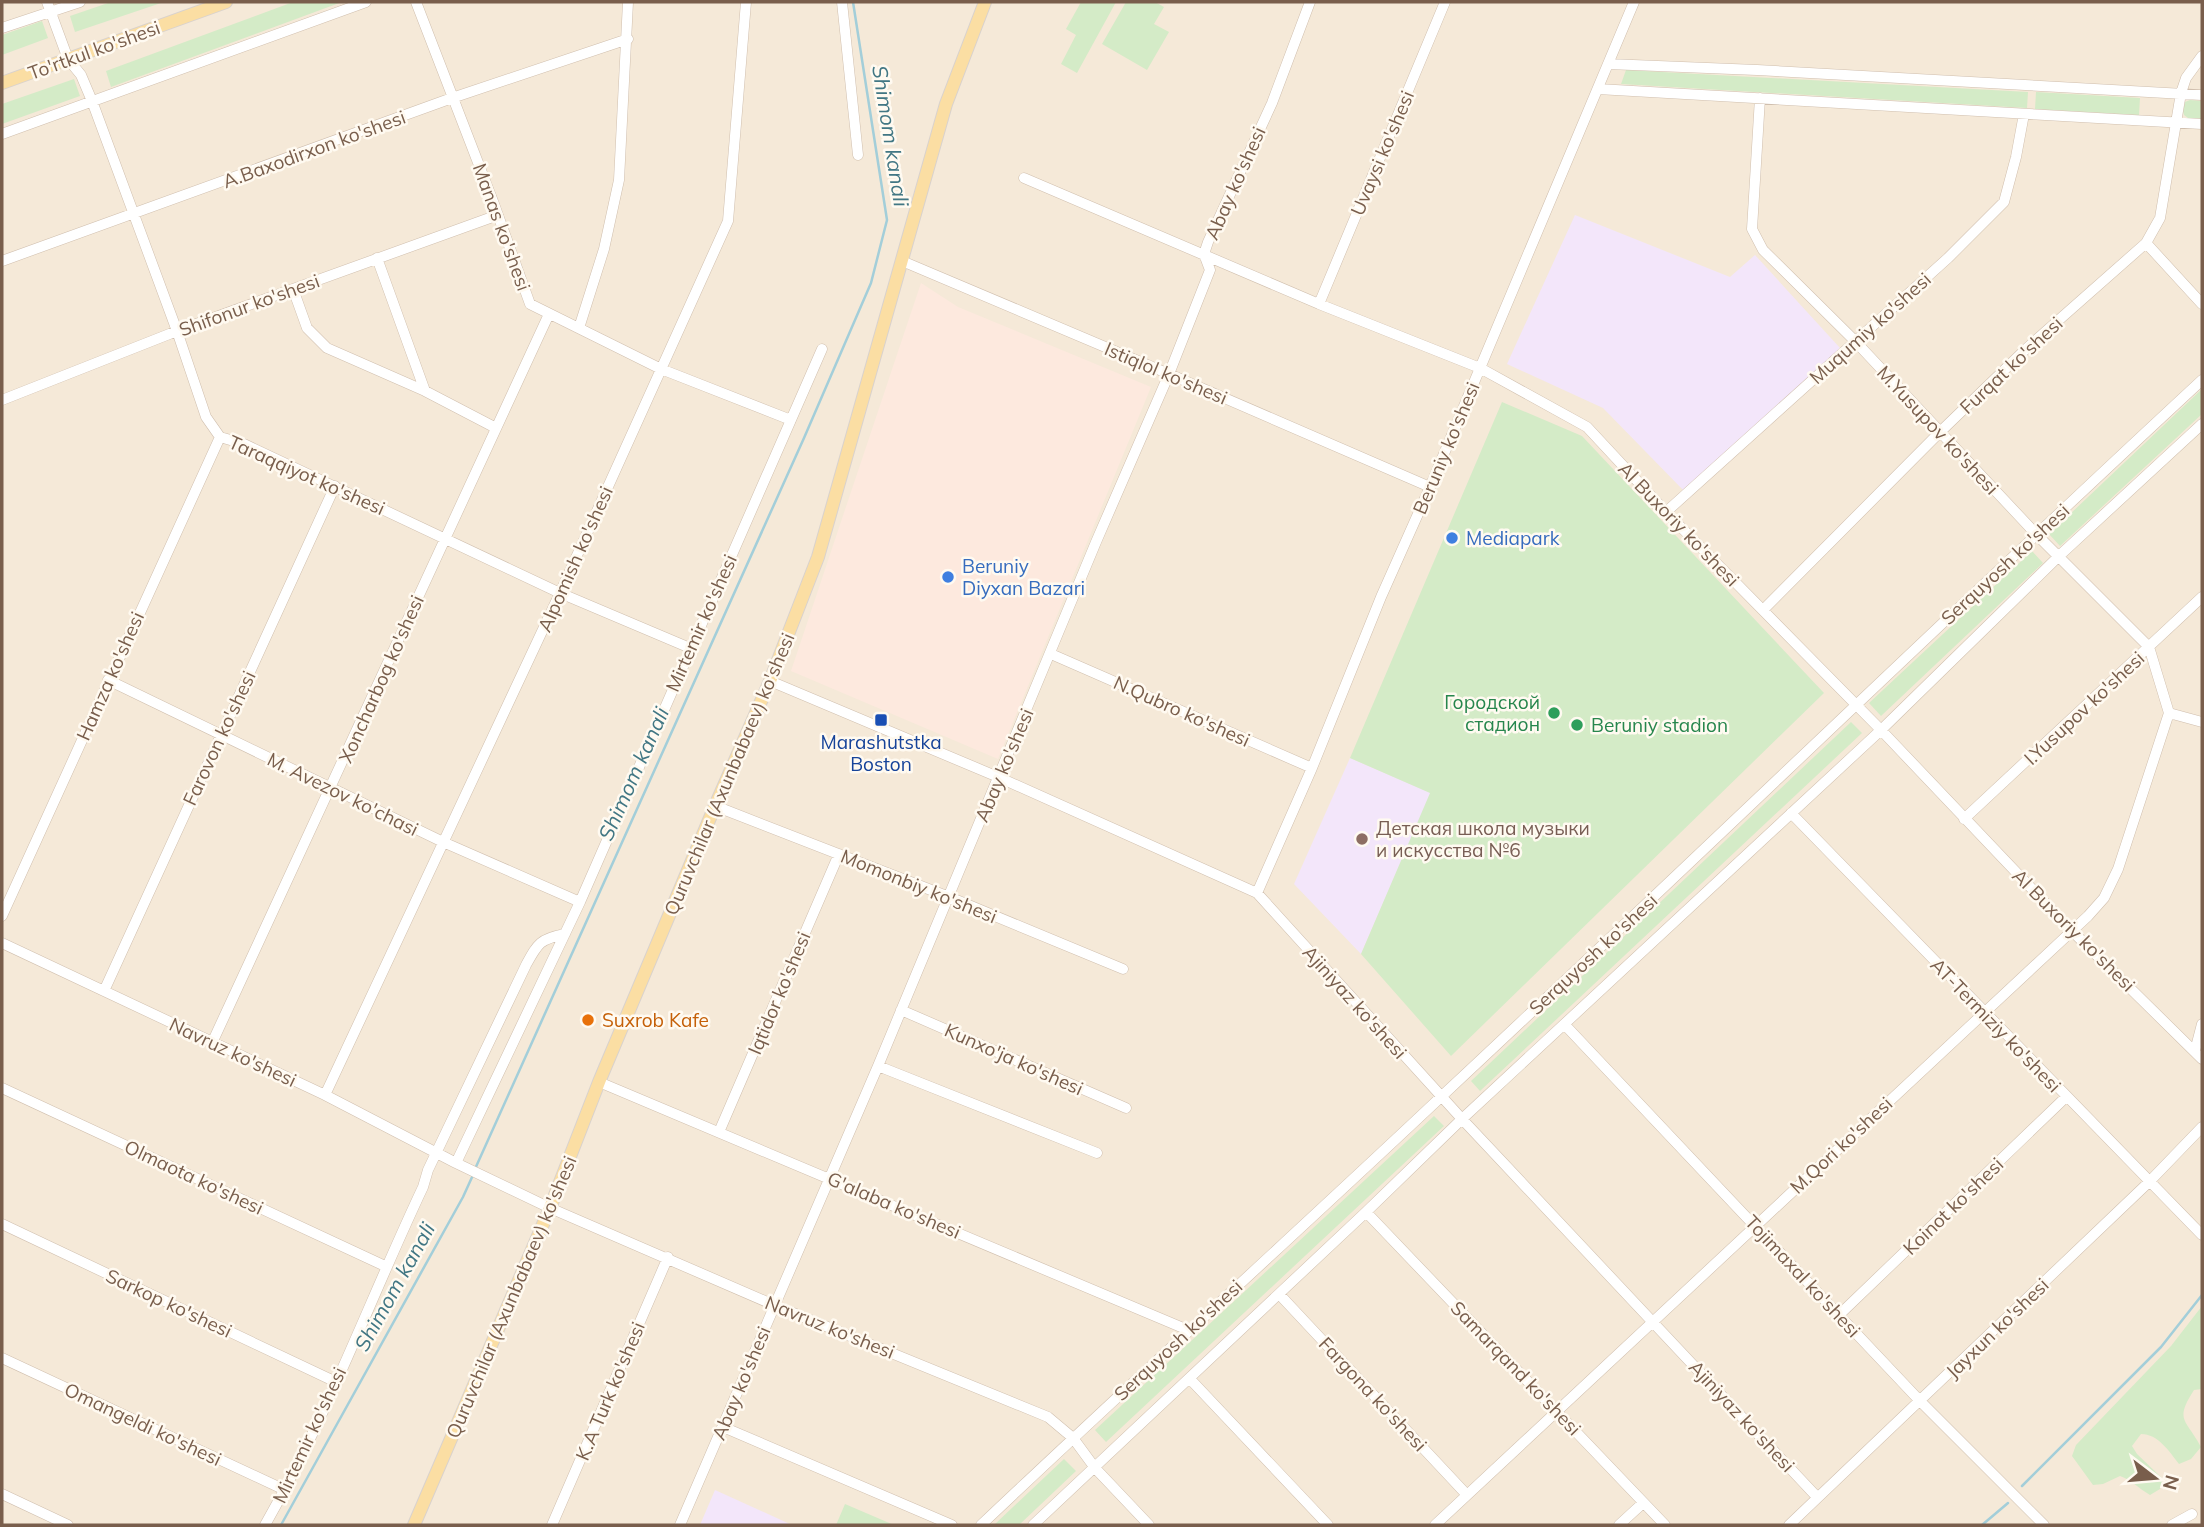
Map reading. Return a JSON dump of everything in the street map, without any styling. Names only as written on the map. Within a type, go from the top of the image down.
[{"type":"main road","name":"To'rtkul ko'shesi","points":[[2,83],[226,2]]},
{"type":"main road","name":"Quruvchilar (Axunbabaev) ko'shesi","points":[[414,1525],[550,1208],[599,1082],[770,681],[818,557],[946,104],[985,2]]},
{"type":"street","points":[[2,28],[49,7],[80,2]]},
{"type":"street","points":[[2,134],[366,2]]},
{"type":"street","name":"Manas ko'shesi","points":[[416,2],[530,304],[661,369],[791,420]]},
{"type":"street","points":[[579,328],[604,249],[620,180],[628,2]]},
{"type":"street","name":"Alpomish ko'shesi","points":[[325,1095],[560,593],[728,221],[746,2]]},
{"type":"street","points":[[842,2],[858,155]]},
{"type":"street","name":"Abay ko'shesi","points":[[680,1525],[878,1066],[1115,497],[1170,374],[1210,270],[1205,254],[1272,103],[1310,2]]},
{"type":"street","name":"Uvaysi ko'shesi","points":[[1319,304],[1445,2]]},
{"type":"street","name":"Beruniy ko'shesi","points":[[1257,893],[1634,2]]},
{"type":"street","name":"Taraqqiyot ko'shesi","points":[[49,7],[68,60],[81,75],[92,101],[206,417],[220,437],[244,444],[560,593],[690,648]]},
{"type":"street","name":"A.Baxodirxon ko'shesi","points":[[2,261],[452,98],[628,39]]},
{"type":"street","name":"Furqat ko'shesi","points":[[1763,610],[2026,349],[2146,243],[2160,218],[2181,93],[2186,78],[2202,56]]},
{"type":"street","points":[[1608,64],[2202,95]]},
{"type":"street","points":[[1598,89],[2202,124]]},
{"type":"street","name":"M.Yusupov ko'shesi","points":[[1760,98],[1752,229],[1763,250],[1855,341],[2036,534],[2150,647],[2169,713]]},
{"type":"street","name":"Muqumiy ko'shesi","points":[[1666,512],[1948,258],[2004,202],[2024,114]]},
{"type":"street","name":"Al Buxoriy ko'shesi","points":[[1024,178],[1319,304],[1480,368],[1587,427],[2072,931],[2202,1059]]},
{"type":"street","name":"Shifonur ko'shesi","points":[[2,400],[177,331],[498,215]]},
{"type":"street","points":[[2146,243],[2202,304]]},
{"type":"street","points":[[377,258],[425,391]]},
{"type":"street","name":"Istiqlol ko'shesi","points":[[902,261],[1430,487]]},
{"type":"street","points":[[293,289],[307,328],[327,348],[425,391],[496,428]]},
{"type":"street","name":"Xoncharbog ko'shesi","points":[[212,1043],[549,314]]},
{"type":"street","name":"Mirtemir ko'shesi","points":[[459,1164],[580,902],[822,349]]},
{"type":"street","name":"Serquyosh ko'shesi","points":[[981,1525],[1442,1097],[2202,380]]},
{"type":"street","name":"Serquyosh ko'shesi","points":[[1033,1525],[1462,1119],[1881,730],[2059,556],[2202,424]]},
{"type":"street","name":"Hamza ko'shesi","points":[[2,916],[220,437]]},
{"type":"street","name":"Farovon ko'shesi","points":[[104,991],[335,486]]},
{"type":"street","name":"I.Yusupov ko'shesi","points":[[1965,819],[2202,597]]},
{"type":"street","name":"N.Qubro ko'shesi","points":[[1051,653],[1312,768]]},
{"type":"street","name":"M. Avezov ko'chasi","points":[[108,680],[443,842],[580,902]]},
{"type":"street","name":"Ajiniyaz ko'shesi","points":[[770,681],[998,777],[1257,893],[1462,1119],[1817,1497]]},
{"type":"street","points":[[2169,713],[2202,722]]},
{"type":"street","name":"M.Qori ko'shesi","points":[[1435,1525],[1652,1320],[1985,1013],[2104,898],[2118,869],[2169,713]]},
{"type":"street","name":"Momonbiy ko'shesi","points":[[715,806],[949,897],[1123,969]]},
{"type":"street","name":"AT-Termiziy ko'shesi","points":[[1791,813],[2202,1235]]},
{"type":"street","name":"Iqtidor ko'shesi","points":[[719,1132],[839,854]]},
{"type":"street","name":"Mirtemir ko'shesi","points":[[265,1525],[285,1490],[336,1382],[436,1153],[538,945],[546,937],[565,934]]},
{"type":"street","name":"Navruz ko'shesi","points":[[2,943],[325,1095],[550,1208],[774,1305],[1048,1417],[1073,1438],[1095,1468],[1149,1525]]},
{"type":"street","name":"Kunxo'ja ko'shesi","points":[[901,1010],[1126,1108]]},
{"type":"street","points":[[2194,1051],[2202,1024]]},
{"type":"street","name":"Tojimaxal ko'shesi","points":[[1564,1025],[1920,1401],[2044,1525]]},
{"type":"street","points":[[878,1066],[1097,1153]]},
{"type":"street","name":"G'alaba ko'shesi","points":[[599,1082],[1188,1330]]},
{"type":"street","name":"Olmaota ko'shesi","points":[[2,1088],[385,1266]]},
{"type":"street","name":"Koinot ko'shesi","points":[[1839,1315],[2066,1097]]},
{"type":"street","name":"Jayxun ko'shesi","points":[[1788,1525],[2149,1182],[2202,1127]]},
{"type":"street","name":"Samarqand ko'shesi","points":[[1366,1212],[1665,1525]]},
{"type":"street","name":"Sarkop ko'shesi","points":[[2,1224],[336,1382]]},
{"type":"street","name":"K.A Turk ko'shesi","points":[[552,1525],[668,1257]]},
{"type":"street","name":"Fargona ko'shesi","points":[[1279,1294],[1467,1495]]},
{"type":"street","name":"Omangeldi ko'shesi","points":[[2,1358],[285,1490]]},
{"type":"street","points":[[1190,1379],[1328,1525]]},
{"type":"street","points":[[723,1427],[952,1525]]},
{"type":"street","points":[[2,1494],[68,1525]]},
{"type":"street","points":[[1619,1525],[1643,1503]]},
{"type":"street","points":[[2172,1525],[2192,1514]]},
{"type":"shaded area","points":[[2,2],[2202,2],[2202,1525],[2,1525]]},
{"type":"shaded area","points":[[1575,215],[1730,277],[1755,255],[1840,348],[1686,493],[1603,408],[1507,364]]},
{"type":"shaded area","name":"Beruniy Diyxan Bazari","points":[[921,283],[958,307],[1151,387],[998,759],[791,671]]},
{"type":"shaded area","name":"Детская школа музыки и искусства №6","points":[[1350,758],[1431,793],[1361,954],[1294,884]]},
{"type":"shaded area","points":[[715,1490],[792,1525],[700,1525]]},
{"type":"green space","points":[[111,2],[164,2],[75,32],[70,16]]},
{"type":"green space","points":[[293,2],[342,2],[111,87],[106,71]]},
{"type":"green space","points":[[1081,2],[1116,2],[1077,73],[1061,64],[1076,35],[1066,29]]},
{"type":"green space","points":[[1126,2],[1155,2],[1164,7],[1154,24],[1169,32],[1147,70],[1102,44]]},
{"type":"green space","points":[[42,21],[48,38],[2,55],[2,35]]},
{"type":"green space","points":[[1626,70],[2028,92],[2027,108],[1621,84]]},
{"type":"green space","points":[[74,79],[80,96],[2,124],[2,104]]},
{"type":"green space","points":[[2036,92],[2140,98],[2139,115],[2035,109]]},
{"type":"green space","points":[[2202,101],[2202,119],[2184,115],[2185,102]]},
{"type":"green space","points":[[2202,389],[2202,414],[2060,546],[2049,534]]},
{"type":"green space","name":"Beruniy stadion","points":[[1502,402],[1582,436],[1824,693],[1451,1056],[1361,954],[1430,793],[1350,758]]},
{"type":"green space","points":[[2032,551],[2043,563],[1881,716],[1869,703]]},
{"type":"green space","points":[[1851,722],[1862,733],[1480,1091],[1471,1081]]},
{"type":"green space","points":[[1434,1116],[1444,1126],[1106,1442],[1095,1430]]},
{"type":"green space","points":[[2202,1306],[2202,1389],[2194,1390],[2183,1414],[2201,1447],[2191,1459],[2179,1464],[2158,1440],[2141,1434],[2132,1446],[2163,1479],[2160,1489],[2150,1495],[2120,1476],[2103,1484],[2093,1485],[2072,1456],[2076,1445],[2171,1346]]},
{"type":"green space","points":[[1064,1459],[1076,1471],[1019,1525],[994,1525]]},
{"type":"green space","points":[[845,1504],[894,1525],[836,1525]]},
{"type":"waterway","name":"Shimom kanali","points":[[475,1169],[871,283],[887,220],[853,2]]},
{"type":"waterway","name":"Shimom kanali","points":[[281,1525],[473,1175]]},
{"type":"waterway","points":[[2022,1486],[2161,1347],[2202,1295]]},
{"type":"waterway","points":[[1982,1525],[2008,1503]]},
{"type":"place","name":"Mediapark","points":[[1452,538]]},
{"type":"place","name":"Beruniy Diyxan Bazari","points":[[948,577]]},
{"type":"place","name":"Городской стадион","points":[[1554,713]]},
{"type":"place","name":"Marashutstka Boston","points":[[881,720]]},
{"type":"place","name":"Beruniy stadion","points":[[1577,725]]},
{"type":"place","name":"Детская школа музыки и искусства №6","points":[[1362,839]]},
{"type":"place","name":"Suxrob Kafe","points":[[588,1020]]}]
